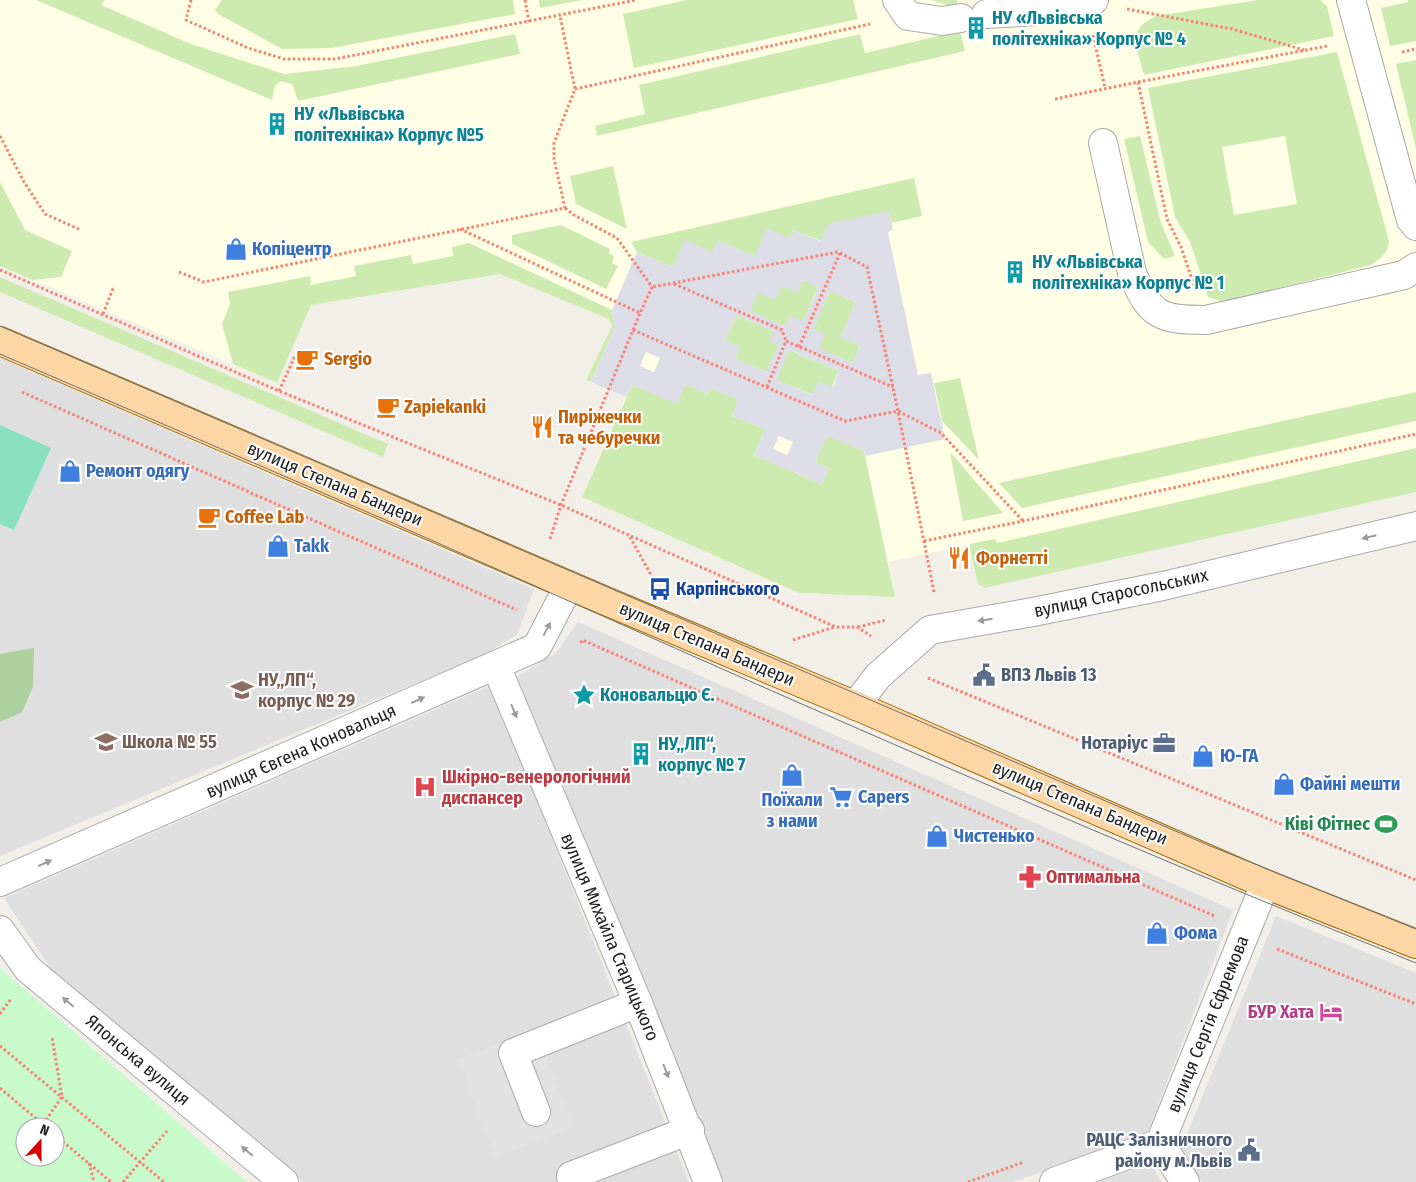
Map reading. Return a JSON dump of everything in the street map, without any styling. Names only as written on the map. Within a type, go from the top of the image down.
[{"type":"main road","name":"вулиця Степана Бандери","points":[[0,341],[855,706],[1265,884],[1416,944]]},
{"type":"street","points":[[1351,0],[1411,220],[1416,226]]},
{"type":"street","points":[[902,8],[942,21],[973,16],[1038,11],[1090,1]]},
{"type":"street","points":[[1103,143],[1132,273],[1140,292],[1154,311],[1180,320],[1206,320],[1404,275],[1416,267]]},
{"type":"street","name":"вулиця Старосольських","points":[[855,706],[878,676],[930,630],[1163,586],[1416,526]]},
{"type":"street","name":"вулиця Євгена Коновальця","points":[[0,882],[537,647],[569,585]]},
{"type":"street","name":"вулиця Михайла Старицького","points":[[496,666],[638,1003],[690,1130],[708,1182]]},
{"type":"street","name":"вулиця Сергія Єфремова","points":[[1160,1143],[1265,884]]},
{"type":"street","name":"Японська вулиця","points":[[0,930],[28,970],[284,1182]]},
{"type":"street","points":[[536,1112],[513,1053],[638,1003]]},
{"type":"street","points":[[573,1182],[571,1176],[690,1130]]},
{"type":"street","points":[[1054,1182],[1160,1143],[1184,1182]]},
{"type":"path","points":[[191,0],[186,20],[248,48],[284,59],[335,59],[636,0]]},
{"type":"path","points":[[525,0],[529,22]]},
{"type":"path","points":[[1105,88],[1090,1],[1232,29],[1304,50]]},
{"type":"path","points":[[575,89],[902,8]]},
{"type":"path","points":[[560,16],[575,89],[554,143],[554,159],[565,208],[574,216],[617,238],[652,288]]},
{"type":"path","points":[[1054,99],[1361,39]]},
{"type":"path","points":[[1406,51],[1416,49]]},
{"type":"path","points":[[1138,82],[1167,219],[1183,256]]},
{"type":"path","points":[[0,136],[24,182],[45,214],[81,230]]},
{"type":"path","points":[[179,272],[204,282],[565,208]]},
{"type":"path","points":[[460,228],[640,313]]},
{"type":"path","points":[[652,288],[838,252],[867,266],[935,597]]},
{"type":"path","points":[[799,347],[840,253]]},
{"type":"path","points":[[0,270],[279,391],[561,505],[836,627]]},
{"type":"path","points":[[673,283],[782,330],[786,341],[767,387]]},
{"type":"path","points":[[103,314],[114,286]]},
{"type":"path","points":[[550,539],[561,505],[652,288]]},
{"type":"path","points":[[633,330],[845,421],[898,410],[941,434],[1023,521]]},
{"type":"path","points":[[786,341],[893,387]]},
{"type":"path","points":[[279,391],[295,356],[302,358]]},
{"type":"path","points":[[18,390],[520,612]]},
{"type":"path","points":[[924,541],[1416,434]]},
{"type":"path","points":[[630,536],[660,589]]},
{"type":"path","points":[[451,583],[452,577]]},
{"type":"path","points":[[784,642],[836,627],[857,627],[879,641]]},
{"type":"path","points":[[582,640],[1216,916],[1212,925]]},
{"type":"path","points":[[926,676],[942,685],[1416,880]]},
{"type":"path","points":[[1275,948],[1416,1004]]},
{"type":"path","points":[[50,1117],[62,1097],[52,1030]]},
{"type":"path","points":[[0,1046],[164,1182]]},
{"type":"path","points":[[0,1088],[34,1117]]},
{"type":"path","points":[[123,1182],[191,1104]]},
{"type":"path","points":[[65,1143],[110,1182]]},
{"type":"path","points":[[968,1182],[1033,1159]]},
{"type":"path","points":[[89,1163],[94,1182]]},
{"type":"shaded area","points":[[0,0],[1416,0],[1416,476],[1001,567],[995,539],[888,562],[895,597],[799,593],[582,497],[626,397],[586,380],[612,326],[609,318],[575,303],[500,274],[311,305],[277,383],[0,266]]},
{"type":"shaded area","points":[[889,211],[893,230],[888,232],[918,375],[931,373],[945,439],[866,456],[864,451],[827,436],[815,463],[829,468],[822,484],[754,455],[765,429],[732,416],[738,399],[711,388],[708,394],[685,384],[677,404],[632,385],[626,397],[591,382],[615,327],[612,310],[637,252],[673,267],[685,240],[713,252],[718,241],[755,256],[767,228],[789,238],[793,230],[820,241],[829,223]],"holes":[[[803,280],[818,287],[804,321],[790,316],[785,326],[750,311],[758,292],[775,300],[782,286],[798,293]],[[830,291],[856,302],[841,337],[860,346],[853,363],[819,348],[825,334],[813,329]],[[736,315],[773,331],[769,341],[778,345],[767,372],[736,359],[740,347],[725,340]],[[789,350],[839,371],[833,387],[818,381],[812,395],[777,380]],[[646,352],[660,358],[654,372],[640,366]],[[779,436],[793,442],[787,455],[773,449]]]},
{"type":"shaded area","points":[[0,358],[534,589],[517,635],[483,655],[0,856]]},
{"type":"shaded area","points":[[578,622],[1233,910],[1146,1137],[1012,1182],[724,1182],[516,677],[555,654]]},
{"type":"shaded area","points":[[491,685],[689,1182],[303,1182],[52,971],[4,898]]},
{"type":"shaded area","points":[[1276,916],[1416,973],[1416,1182],[1202,1182],[1181,1149]]},
{"type":"shaded area","points":[[536,1030],[573,1128],[495,1157],[458,1059]]},
{"type":"shaded area","points":[[1150,1163],[1162,1182],[1099,1182]]},
{"type":"green space","points":[[36,0],[105,0],[101,5],[191,44],[284,74],[356,66],[515,34],[520,54],[298,101],[292,84],[281,81],[275,86],[272,100]]},
{"type":"green space","points":[[222,0],[513,0],[515,14],[332,48],[282,49],[218,14],[215,10]]},
{"type":"green space","points":[[539,0],[582,0],[540,8]]},
{"type":"green space","points":[[687,0],[853,0],[858,19],[634,68],[623,14]]},
{"type":"green space","points":[[931,0],[957,0],[958,5],[947,5]]},
{"type":"green space","points":[[1258,0],[1320,0],[1327,6],[1334,36],[1144,75],[1136,40],[1140,27],[1146,21],[1156,16]]},
{"type":"green space","points":[[1408,0],[1416,0],[1416,41],[1390,46],[1381,8],[1408,2]]},
{"type":"green space","points":[[960,31],[965,51],[597,136],[595,126],[645,114],[639,85],[860,34],[865,53]]},
{"type":"green space","points":[[1337,52],[1389,241],[1386,252],[1371,265],[1223,302],[1208,297],[1190,242],[1175,217],[1148,88]],"holes":[[[1285,136],[1297,204],[1234,215],[1222,147]]]},
{"type":"green space","points":[[1416,60],[1416,149],[1396,64]]},
{"type":"green space","points":[[1140,136],[1161,223],[1175,256],[1164,259],[1148,242],[1124,139]]},
{"type":"green space","points":[[613,166],[627,229],[576,204],[570,176]]},
{"type":"green space","points":[[914,178],[922,216],[891,223],[889,211],[821,241],[793,230],[790,238],[755,256],[718,241],[713,252],[673,267],[637,252],[631,242]]},
{"type":"green space","points":[[0,182],[25,230],[72,251],[61,277],[33,280],[0,266]]},
{"type":"green space","points":[[561,225],[610,249],[609,253],[614,256],[612,263],[618,266],[606,289],[512,244],[512,235]]},
{"type":"green space","points":[[469,243],[612,310],[615,327],[591,382],[586,380],[612,326],[609,319],[500,274],[311,305],[277,383],[233,364],[222,324],[230,304],[228,292],[310,276],[311,285],[356,276],[354,266],[411,255],[413,264],[453,256],[452,247]]},
{"type":"green space","points":[[0,277],[388,444],[383,457],[0,292]]},
{"type":"green space","points":[[803,280],[818,286],[804,321],[785,326],[749,311],[758,292]]},
{"type":"green space","points":[[830,291],[856,302],[841,337],[860,346],[853,363],[819,349],[813,329]]},
{"type":"green space","points":[[736,315],[773,331],[779,345],[767,372],[735,359],[725,340]]},
{"type":"green space","points":[[789,350],[839,371],[832,387],[813,395],[776,380]]},
{"type":"green space","points":[[960,378],[979,460],[942,421],[934,383]]},
{"type":"green space","points":[[685,384],[708,394],[711,388],[739,399],[732,416],[765,429],[754,455],[822,484],[829,468],[815,463],[827,435],[864,451],[895,597],[799,593],[582,497],[632,385],[677,403]]},
{"type":"green space","points":[[1416,392],[1416,421],[1022,508],[999,483]]},
{"type":"green space","points":[[0,425],[51,448],[14,530],[0,524]]},
{"type":"green space","points":[[1416,448],[1416,492],[984,588],[978,584],[969,544],[995,539],[997,543]]},
{"type":"green space","points":[[950,452],[1003,513],[963,521]]},
{"type":"green space","points":[[34,648],[33,687],[22,712],[0,722],[0,654]]},
{"type":"green space","points":[[0,968],[247,1182],[0,1182]]},
{"type":"tram line","points":[[0,326],[1208,845],[1416,929]]},
{"type":"tram line","points":[[0,354],[395,524],[1080,825],[1416,963]]},
{"type":"place","name":"НУ «Львівська політехніка» Корпус № 4","points":[[976,28]]},
{"type":"place","name":"НУ «Львівська політехніка» Корпус №5","points":[[277,124]]},
{"type":"place","name":"Копіцентр","points":[[236,249]]},
{"type":"place","name":"НУ «Львівська політехніка» Корпус № 1","points":[[1015,272]]},
{"type":"place","name":"Sergio","points":[[307,359]]},
{"type":"place","name":"Zapiekanki","points":[[388,407]]},
{"type":"place","name":"Пиріжечки та чебуречки","points":[[542,427]]},
{"type":"place","name":"Ремонт одягу","points":[[70,471]]},
{"type":"place","name":"Coffee Lab","points":[[209,517]]},
{"type":"place","name":"Takk","points":[[278,546]]},
{"type":"place","name":"Форнетті","points":[[959,558]]},
{"type":"place","name":"Карпінського","points":[[660,589]]},
{"type":"place","name":"ВПЗ Львів 13","points":[[984,675]]},
{"type":"place","name":"НУ„ЛП“, корпус № 29","points":[[242,690]]},
{"type":"place","name":"Коновальцю Є.","points":[[584,695]]},
{"type":"place","name":"Школа № 55","points":[[106,742]]},
{"type":"place","name":"Нотаріус","points":[[1164,743]]},
{"type":"place","name":"НУ„ЛП“, корпус № 7","points":[[641,754]]},
{"type":"place","name":"Ю-ГА","points":[[1203,756]]},
{"type":"place","name":"Поїхали з нами","points":[[792,775]]},
{"type":"place","name":"Файні мешти","points":[[1284,784]]},
{"type":"place","name":"Шкірно-венерологічний диспансер","points":[[425,787]]},
{"type":"place","name":"Capers","points":[[841,797]]},
{"type":"place","name":"Ківі Фітнес","points":[[1386,824]]},
{"type":"place","name":"Чистенько","points":[[937,836]]},
{"type":"place","name":"Оптимальна","points":[[1030,877]]},
{"type":"place","name":"Фома","points":[[1157,933]]},
{"type":"place","name":"БУР Хата","points":[[1331,1012]]},
{"type":"place","name":"РАЦС Залізничного району м.Львів","points":[[1249,1150]]}]
